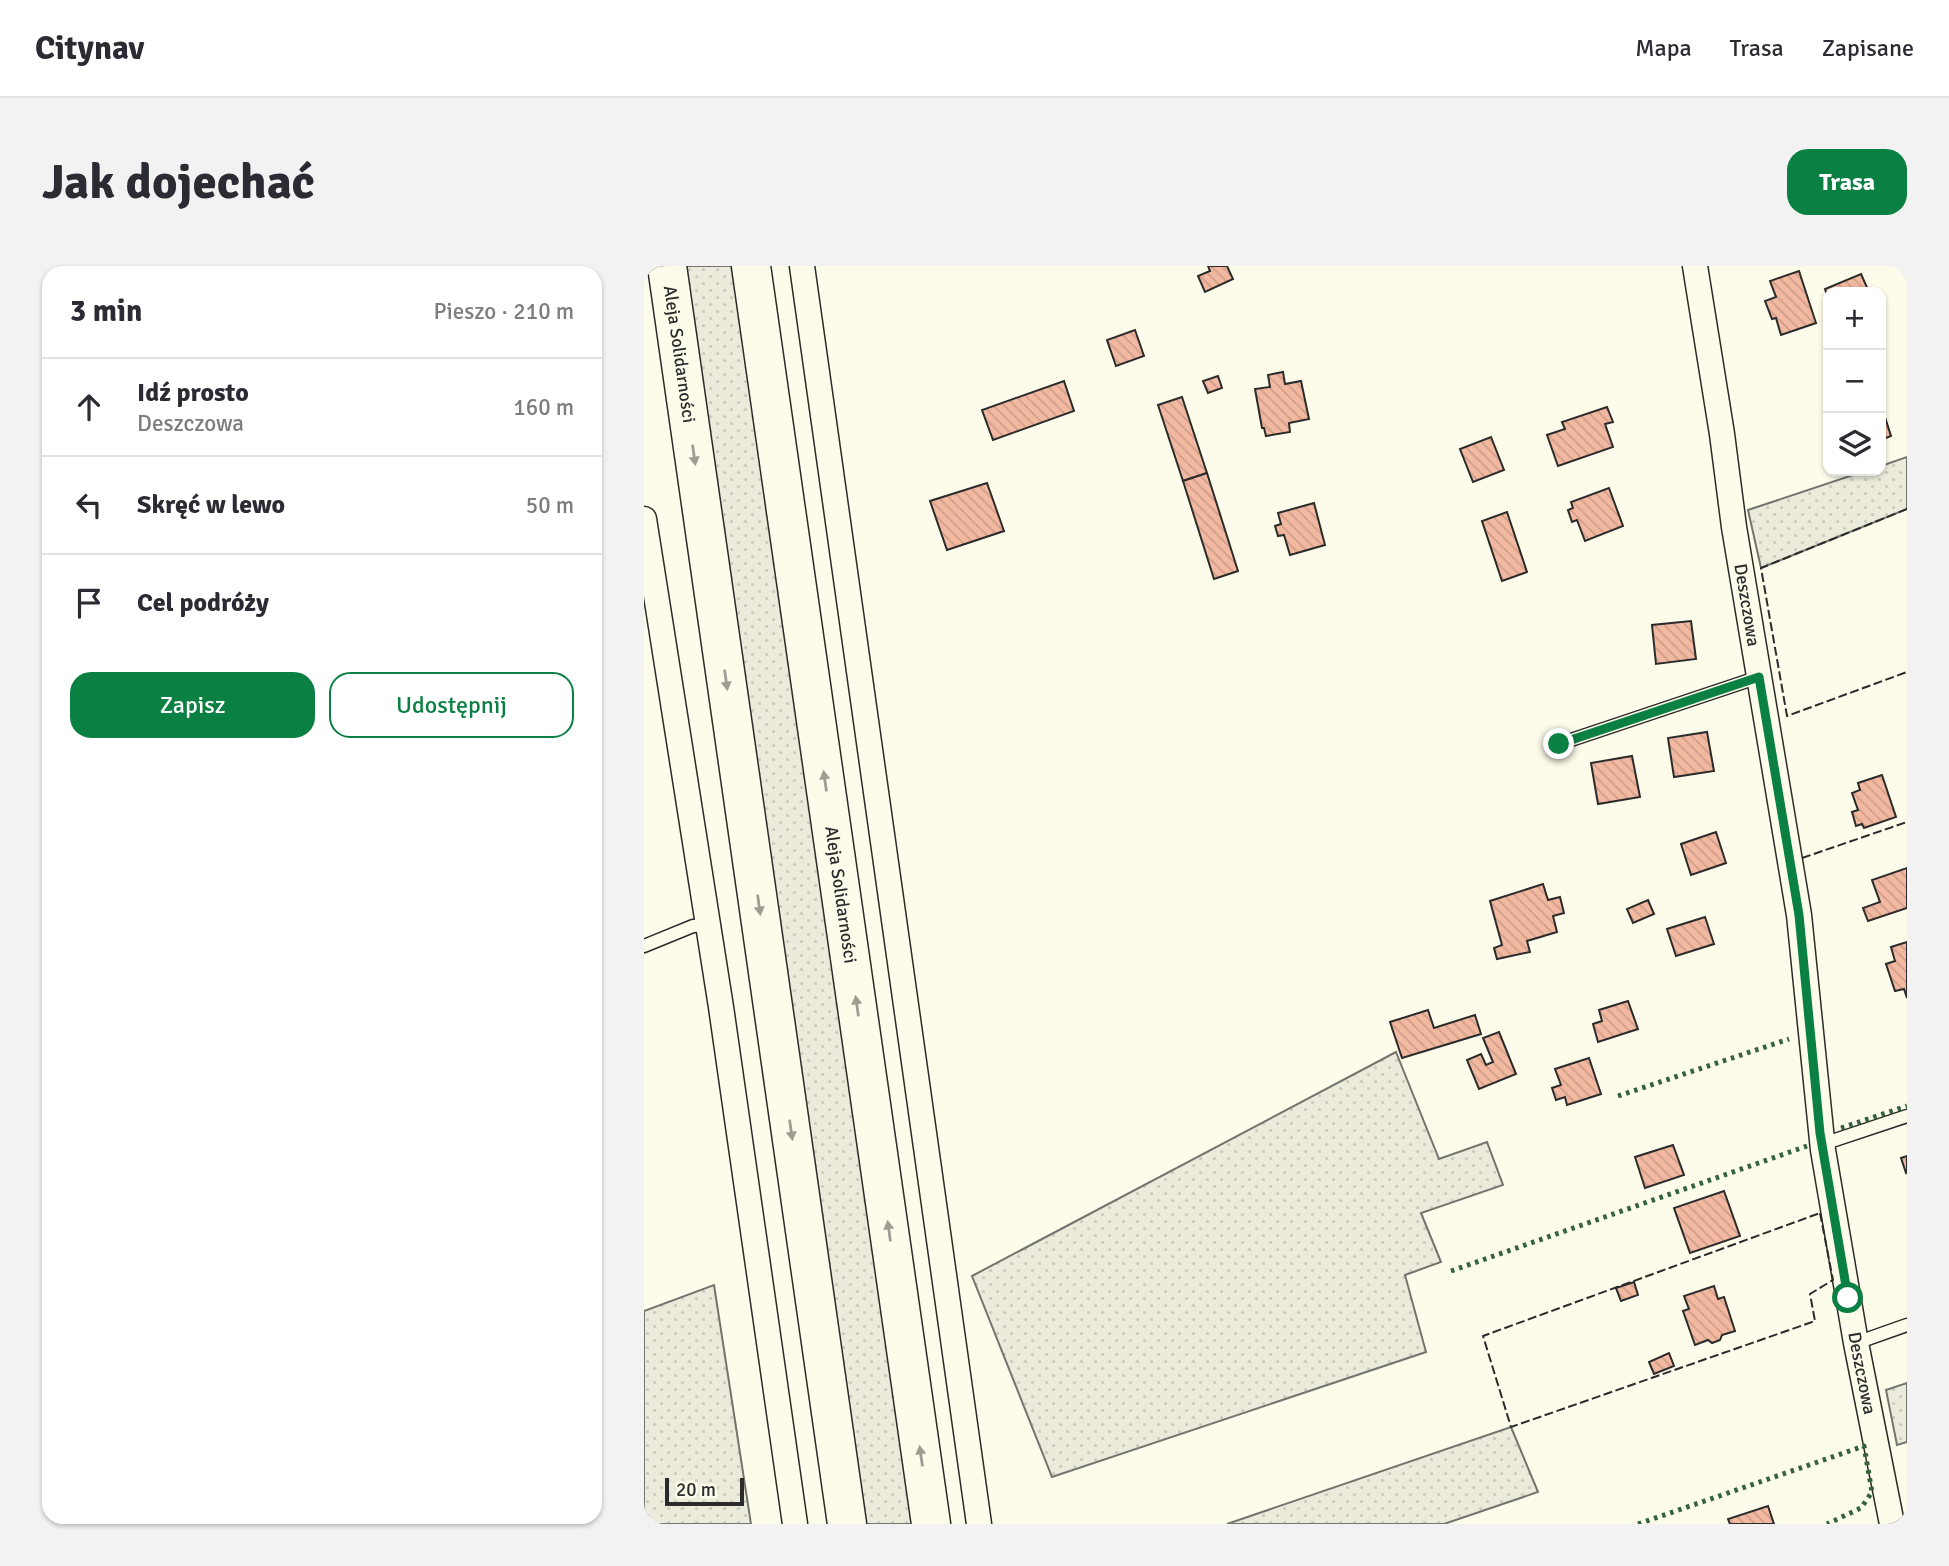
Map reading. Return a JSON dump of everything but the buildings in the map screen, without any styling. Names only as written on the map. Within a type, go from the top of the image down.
[{"type":"main road","name":"Aleja Solidarności","points":[[667,266],[846,1524]]},
{"type":"main road","name":"Aleja Solidarności","points":[[751,266],[931,1524]]},
{"type":"street","points":[[802,266],[979,1524]]},
{"type":"street","name":"Deszczowa","points":[[1695,266],[1799,915],[1823,1144],[1856,1343],[1892,1524]]},
{"type":"street","points":[[644,519],[708,925],[795,1524]]},
{"type":"lane","points":[[1559,744],[1759,677]]},
{"type":"lane","points":[[644,946],[693,926],[708,925]]},
{"type":"lane","points":[[1823,1144],[1907,1116]]},
{"type":"lane","points":[[1856,1343],[1907,1325]]},
{"type":"shaded area","points":[[682,266],[735,266],[913,1524],[861,1524]]},
{"type":"shaded area","points":[[1907,457],[1907,509],[1761,568],[1748,510],[1850,476],[1886,476],[1886,464]]},
{"type":"shaded area","points":[[1396,1052],[1439,1159],[1487,1142],[1503,1185],[1421,1213],[1441,1262],[1405,1275],[1426,1352],[1052,1477],[972,1276]]},
{"type":"shaded area","points":[[714,1285],[751,1524],[647,1524],[644,1509],[644,1311]]},
{"type":"shaded area","points":[[1907,1383],[1907,1442],[1897,1445],[1886,1390]]},
{"type":"shaded area","points":[[1511,1427],[1538,1492],[1444,1524],[1227,1524]]},
{"type":"hedge","points":[[1618,1096],[1789,1039]]},
{"type":"hedge","points":[[1841,1128],[1907,1106]]},
{"type":"hedge","points":[[1451,1271],[1807,1146]]},
{"type":"hedge","points":[[1638,1524],[1864,1446],[1872,1492],[1861,1508],[1827,1524]]},
{"type":"fence","points":[[1907,509],[1761,568],[1787,716],[1907,672]]},
{"type":"fence","points":[[1802,858],[1907,822]]},
{"type":"fence","points":[[1820,1213],[1833,1280],[1810,1294],[1815,1321],[1511,1427],[1483,1336],[1820,1213]]},
{"type":"route","points":[[1559,744],[1759,677],[1799,915],[1820,1133],[1848,1298]]}]
